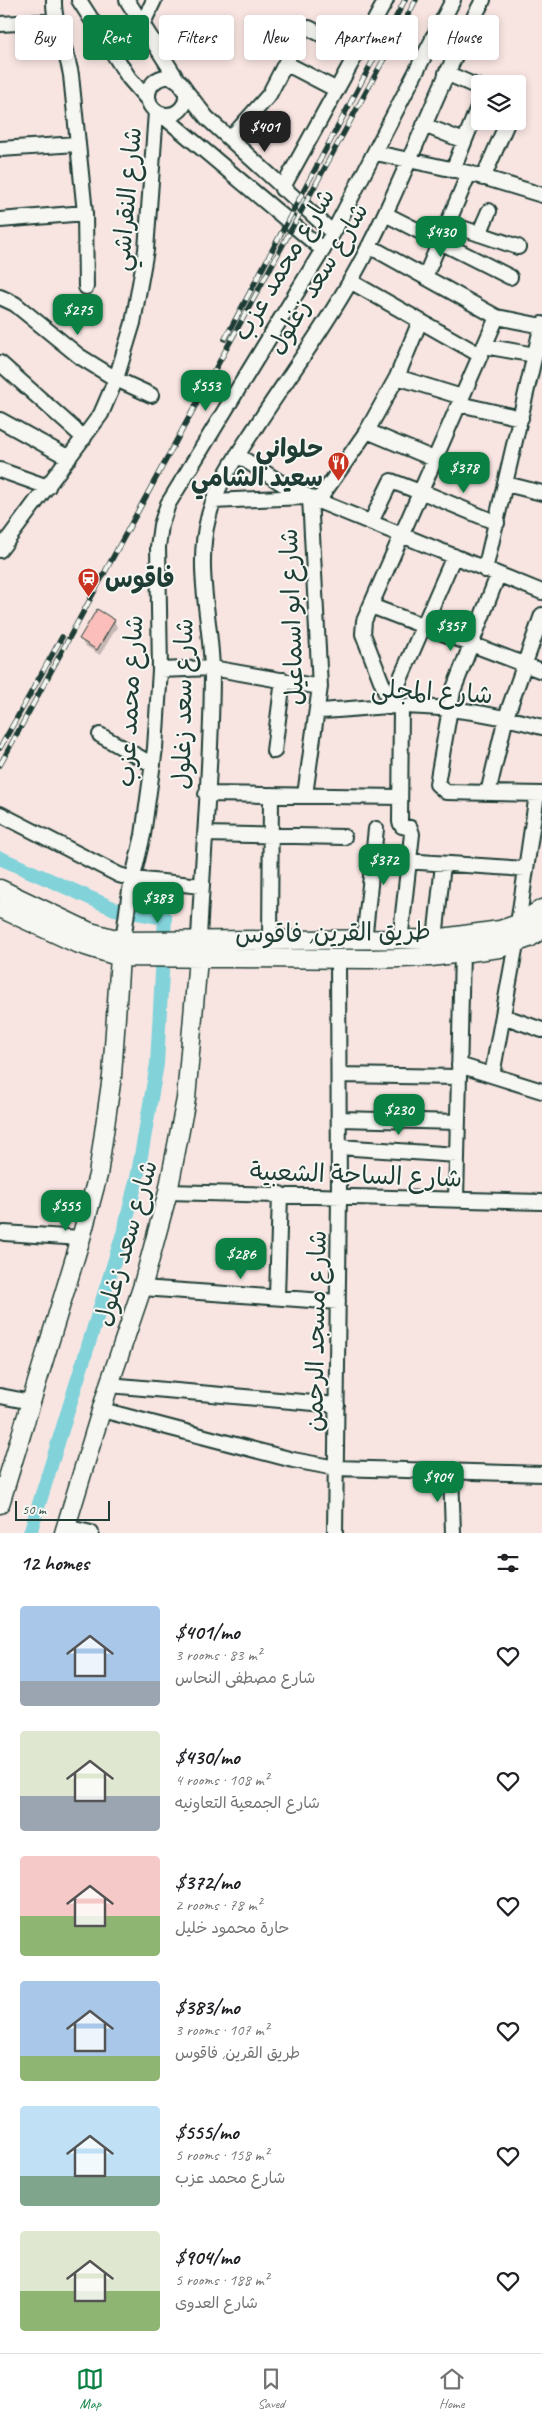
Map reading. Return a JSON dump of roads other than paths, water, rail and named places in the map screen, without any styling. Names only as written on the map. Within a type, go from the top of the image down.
[{"type":"main road","points":[[0,889],[28,912],[76,943],[128,945],[98,1175],[81,1238],[31,1402],[3,1482],[0,1504]]},
{"type":"main road","points":[[0,908],[28,912]]},
{"type":"main road","name":"طريق القرين, فاقوس","points":[[128,945],[191,939],[400,941],[435,939],[491,932],[518,924],[542,909]]},
{"type":"main road","name":"طريق القرين, فاقوس","points":[[128,945],[190,958],[400,959],[492,950],[516,944],[542,929]]},
{"type":"main road","name":"شارع سعد زغلول","points":[[65,1530],[109,1385],[142,1288],[168,1192],[186,1099],[190,958]]},
{"type":"street","points":[[54,0],[55,15]]},
{"type":"street","points":[[79,0],[129,78],[156,109],[323,250]]},
{"type":"street","points":[[127,0],[136,15]]},
{"type":"street","points":[[147,15],[154,0]]},
{"type":"street","points":[[378,15],[386,0]]},
{"type":"street","name":"شارع محمد عزب","points":[[445,15],[453,0]]},
{"type":"street","name":"شارع سعد زغلول","points":[[475,15],[483,0]]},
{"type":"street","points":[[0,24],[15,23]]},
{"type":"street","points":[[230,139],[269,95],[287,64],[301,31],[307,27],[316,32]]},
{"type":"street","points":[[149,36],[180,83],[207,118],[282,189],[333,233]]},
{"type":"street","name":"شارع محمد عزب","points":[[128,945],[131,884],[143,835],[153,765],[160,670],[158,547],[161,525],[168,504],[333,233],[376,153],[428,47]]},
{"type":"street","points":[[69,60],[85,213],[86,287]]},
{"type":"street","points":[[282,189],[353,60]]},
{"type":"street","name":"شارع سعد زغلول","points":[[191,939],[202,886],[205,834],[212,668],[203,552],[204,535],[213,502],[237,455],[350,282],[385,214],[452,60]]},
{"type":"street","points":[[287,64],[336,90]]},
{"type":"street","points":[[446,73],[471,84]]},
{"type":"street","points":[[165,78],[180,83],[186,98],[180,110],[175,114],[156,109],[148,95],[154,83],[165,78]]},
{"type":"street","name":"شارع النقراشي","points":[[0,550],[101,414],[116,379],[133,323],[146,250],[156,109]]},
{"type":"street","points":[[453,170],[471,124]]},
{"type":"street","points":[[424,125],[464,141]]},
{"type":"street","points":[[483,178],[504,130]]},
{"type":"street","points":[[0,149],[77,144]]},
{"type":"street","points":[[376,153],[468,173],[542,195]]},
{"type":"street","points":[[425,277],[468,173]]},
{"type":"street","points":[[479,234],[489,212]]},
{"type":"street","points":[[0,220],[85,213]]},
{"type":"street","points":[[385,214],[510,277]]},
{"type":"street","points":[[447,223],[518,247]]},
{"type":"street","points":[[369,246],[498,317],[542,325],[535,355],[535,385],[521,418],[497,523],[492,572],[471,644],[453,691],[448,710],[437,780],[439,788],[446,792],[540,794],[536,838],[526,869],[518,924]]},
{"type":"street","points":[[350,282],[420,321],[482,350],[535,355]]},
{"type":"street","points":[[0,297],[15,304],[79,356],[116,379],[151,395]]},
{"type":"street","points":[[400,941],[412,831],[400,823],[400,796],[393,706],[363,634],[364,621],[400,535],[498,317]]},
{"type":"street","points":[[314,499],[367,431],[397,377],[420,321]]},
{"type":"street","points":[[0,363],[84,438]]},
{"type":"street","points":[[397,377],[460,400],[521,418]]},
{"type":"street","points":[[0,420],[69,458]]},
{"type":"street","points":[[367,431],[434,459]]},
{"type":"street","points":[[237,455],[283,484],[314,499],[542,592]]},
{"type":"street","points":[[0,470],[48,487]]},
{"type":"street","points":[[370,522],[391,481],[497,523]]},
{"type":"street","points":[[506,484],[542,493]]},
{"type":"street","points":[[213,502],[314,499]]},
{"type":"street","name":"شارع ابو اسماعيل","points":[[305,795],[320,687],[314,499]]},
{"type":"street","points":[[393,706],[454,556]]},
{"type":"street","points":[[370,606],[542,670]]},
{"type":"street","points":[[488,793],[506,718],[542,615]]},
{"type":"street","points":[[160,670],[212,668],[320,687]]},
{"type":"street","points":[[274,751],[283,680]]},
{"type":"street","name":"شارع المجلى","points":[[318,711],[393,706],[448,710],[506,718],[542,727]]},
{"type":"street","points":[[100,735],[153,765]]},
{"type":"street","points":[[206,794],[400,796]]},
{"type":"street","points":[[270,940],[271,795]]},
{"type":"street","points":[[0,814],[131,884],[202,886]]},
{"type":"street","points":[[364,940],[376,829]]},
{"type":"street","points":[[205,834],[344,836]]},
{"type":"street","points":[[373,860],[526,869]]},
{"type":"street","points":[[435,939],[443,864]]},
{"type":"street","points":[[492,1075],[516,944]]},
{"type":"street","points":[[456,1199],[462,953]]},
{"type":"street","name":"شارع مسجد الرحمن","points":[[335,1533],[340,1120],[338,958]]},
{"type":"street","points":[[503,1016],[542,1030]]},
{"type":"street","points":[[338,1075],[459,1071],[492,1075],[542,1091]]},
{"type":"street","points":[[340,1120],[458,1122]]},
{"type":"street","points":[[339,1147],[457,1155]]},
{"type":"street","name":"شارع الساحة الشعبية","points":[[168,1192],[339,1195],[542,1202]]},
{"type":"street","points":[[278,1297],[280,1194]]},
{"type":"street","points":[[4,1233],[81,1238]]},
{"type":"street","points":[[142,1288],[338,1302]]},
{"type":"street","points":[[109,1385],[337,1405]]},
{"type":"street","points":[[0,1396],[31,1402]]},
{"type":"street","points":[[102,1410],[293,1460],[336,1468],[542,1474]]},
{"type":"street","points":[[452,1472],[453,1533]]},
{"type":"street","points":[[65,1530],[91,1533]]},
{"type":"waterway","points":[[0,858],[115,909],[165,918],[157,1064],[138,1173],[125,1227],[30,1533]]},
{"type":"railway","points":[[225,339],[405,0]]},
{"type":"railway","points":[[0,765],[416,0]]},
{"type":"railway","points":[[0,748],[62,637]]},
{"type":"place","name":"حلواني سعيد الشامي","points":[[339,481]]},
{"type":"place","name":"فاقوس","points":[[89,597]]}]
